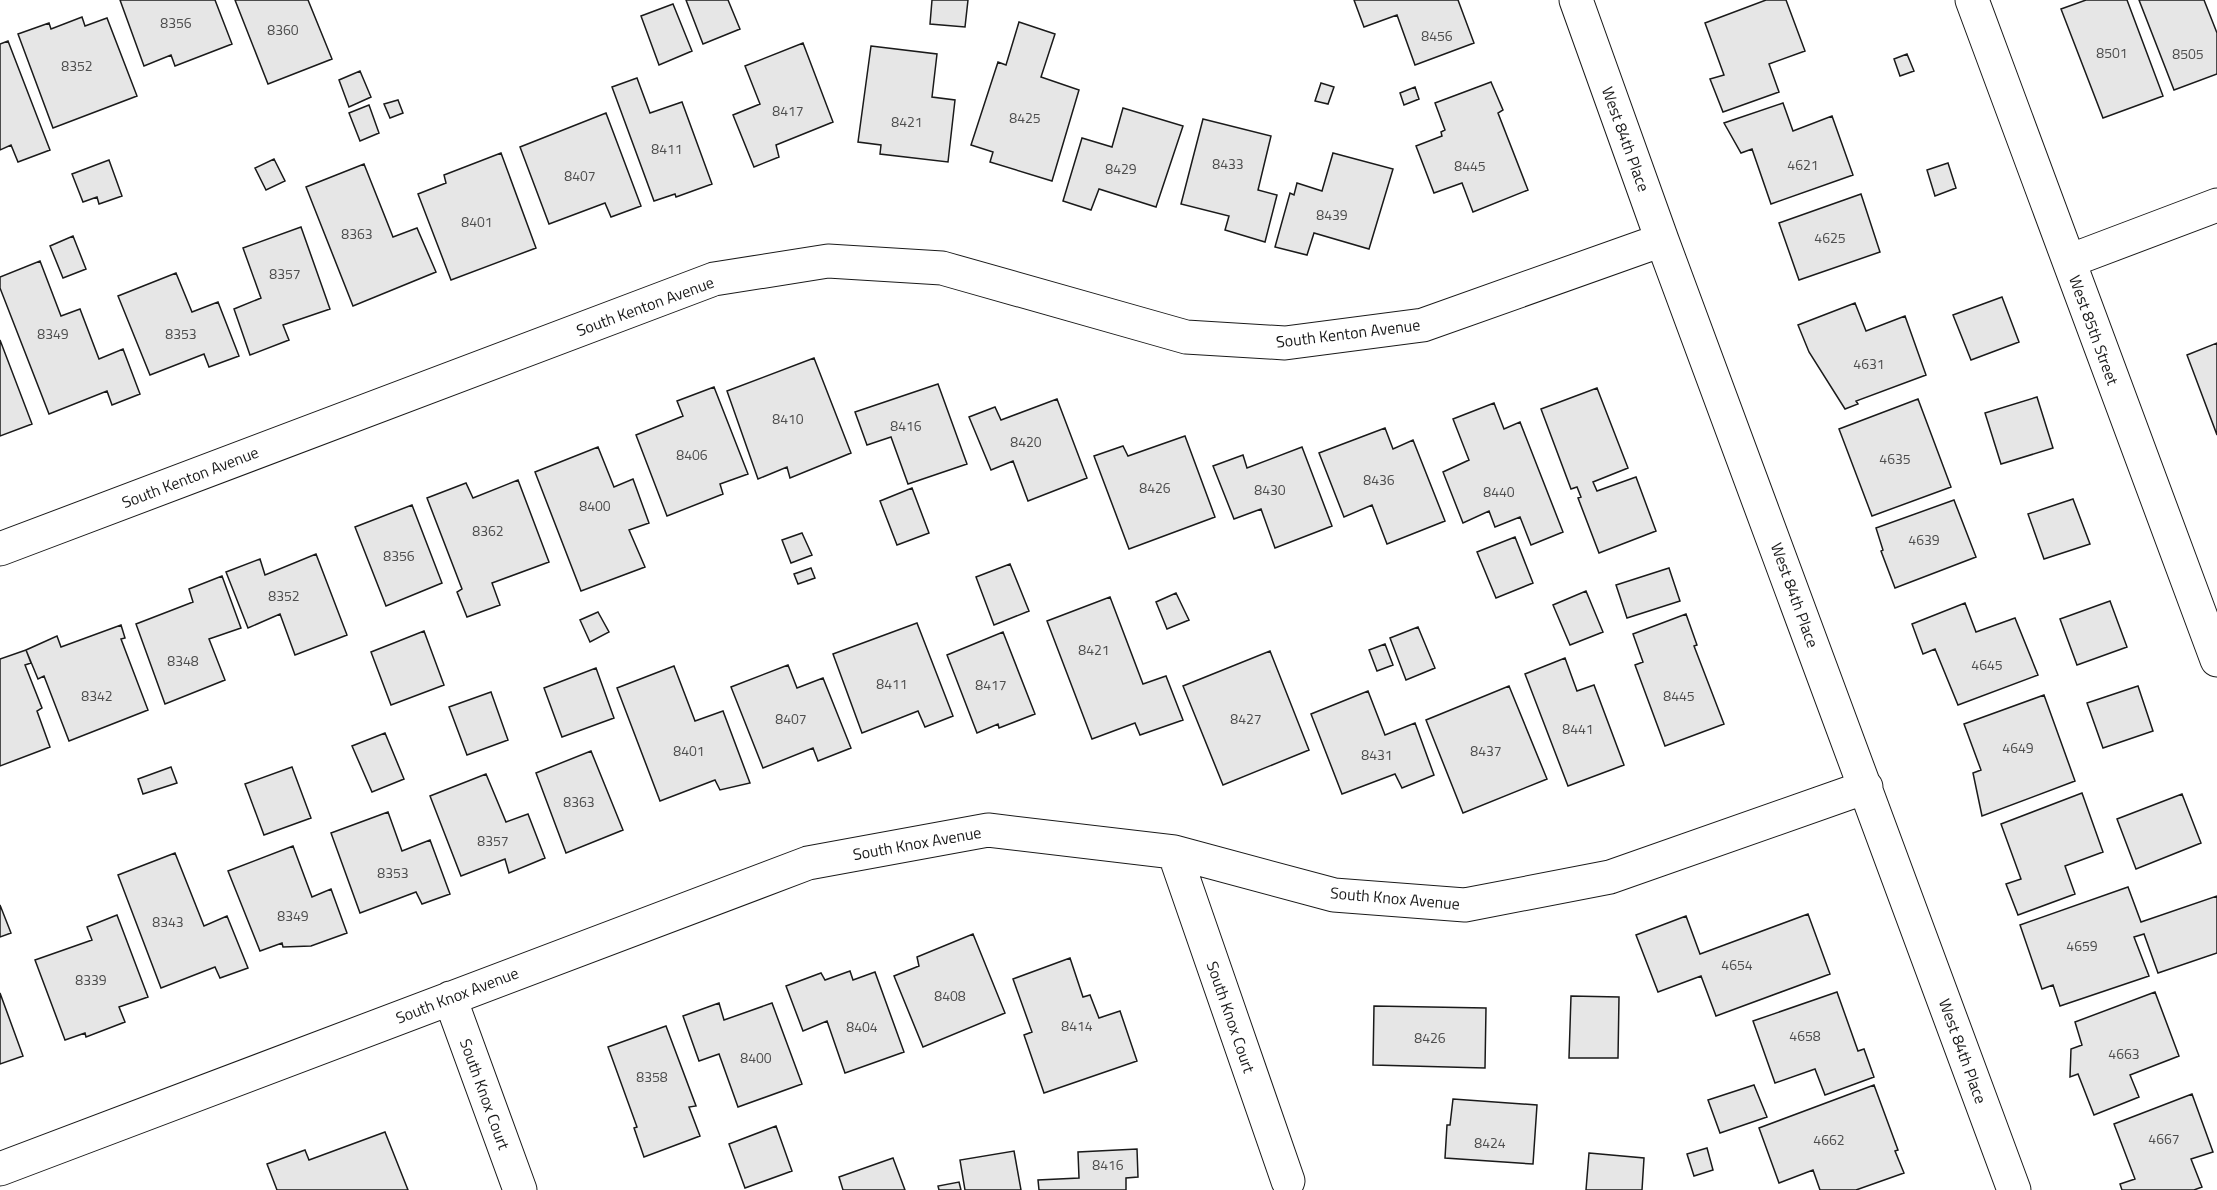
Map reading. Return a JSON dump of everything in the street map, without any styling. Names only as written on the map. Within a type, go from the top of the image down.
[{"type":"street","name":"West 84th Place","points":[[1576,0],[1662,240],[2014,1190]]},
{"type":"street","name":"West 85th Street","points":[[1972,0],[2069,261],[2208,607],[2217,660]]},
{"type":"street","points":[[2069,261],[2217,205]]},
{"type":"street","name":"South Kenton Avenue","points":[[0,549],[714,279],[828,261],[942,268],[1186,337],[1285,343],[1423,325],[1662,240]]},
{"type":"street","name":"South Knox Avenue","points":[[0,1168],[807,863],[988,830],[1174,852],[1334,895],[1465,905],[1610,878],[1866,787]]},
{"type":"street","name":"South Knox Court","points":[[1174,852],[1288,1181]]},
{"type":"street","name":"South Knox Court","points":[[450,998],[520,1190]]},
{"type":"building","points":[[120,0],[215,0],[232,44],[175,66],[171,55],[144,66]]},
{"type":"building","points":[[235,0],[308,0],[332,59],[268,84]]},
{"type":"building","points":[[686,0],[728,0],[740,29],[703,44]]},
{"type":"building","points":[[932,0],[968,0],[965,27],[930,24]]},
{"type":"building","points":[[1354,0],[1458,0],[1474,43],[1415,65],[1397,15],[1364,27]]},
{"type":"building","points":[[1766,0],[1786,0],[1805,51],[1769,64],[1779,92],[1723,112],[1710,79],[1724,75],[1705,23]]},
{"type":"building","points":[[2086,0],[2127,0],[2163,96],[2103,118],[2061,9]]},
{"type":"building","points":[[2139,0],[2204,0],[2217,33],[2217,74],[2174,90]]},
{"type":"building","points":[[673,4],[692,51],[659,65],[641,16]]},
{"type":"building","points":[[82,17],[85,26],[107,18],[137,96],[53,128],[18,34],[49,23],[51,29]]},
{"type":"building","points":[[1019,22],[1055,34],[1041,77],[1079,90],[1052,181],[990,162],[993,152],[971,145],[998,62],[1006,65]]},
{"type":"building","points":[[8,41],[50,150],[18,162],[11,145],[0,150],[0,44]]},
{"type":"building","points":[[803,43],[833,122],[776,145],[779,157],[754,167],[733,115],[760,104],[745,66]]},
{"type":"building","points":[[871,46],[937,54],[932,97],[955,100],[948,162],[880,154],[881,145],[858,142]]},
{"type":"building","points":[[1907,54],[1914,71],[1900,76],[1894,59]]},
{"type":"building","points":[[360,71],[371,97],[349,107],[339,80]]},
{"type":"building","points":[[637,78],[650,113],[682,102],[712,184],[676,197],[675,194],[654,201],[612,87]]},
{"type":"building","points":[[1491,82],[1503,110],[1498,113],[1528,190],[1473,212],[1462,183],[1434,193],[1416,146],[1442,136],[1441,132],[1445,130],[1435,103]]},
{"type":"building","points":[[1321,83],[1334,87],[1328,104],[1315,101]]},
{"type":"building","points":[[1415,87],[1419,99],[1404,105],[1400,93]]},
{"type":"building","points":[[398,100],[403,113],[390,118],[384,104]]},
{"type":"building","points":[[1783,103],[1793,131],[1832,116],[1853,175],[1771,204],[1752,149],[1741,153],[1724,123]]},
{"type":"building","points":[[369,105],[379,133],[360,141],[349,113]]},
{"type":"building","points":[[1123,108],[1183,126],[1156,207],[1099,189],[1091,210],[1063,201],[1082,138],[1112,147]]},
{"type":"building","points":[[606,113],[641,206],[611,217],[605,203],[549,224],[520,147]]},
{"type":"building","points":[[1203,119],[1271,136],[1258,190],[1277,195],[1265,242],[1225,230],[1229,216],[1181,204]]},
{"type":"building","points":[[501,153],[536,248],[451,280],[418,194],[446,183],[444,175]]},
{"type":"building","points":[[1333,153],[1393,169],[1369,249],[1314,233],[1307,255],[1275,247],[1290,193],[1294,195],[1297,183],[1322,191]]},
{"type":"building","points":[[274,159],[285,181],[266,190],[255,168]]},
{"type":"building","points":[[109,160],[122,196],[99,204],[97,197],[83,202],[72,174]]},
{"type":"building","points":[[1948,163],[1956,188],[1935,196],[1927,170]]},
{"type":"building","points":[[364,164],[393,237],[417,228],[436,272],[353,306],[306,187]]},
{"type":"building","points":[[1861,194],[1880,252],[1799,280],[1779,223]]},
{"type":"building","points":[[301,227],[330,309],[283,325],[289,340],[250,355],[234,309],[261,298],[243,248]]},
{"type":"building","points":[[73,236],[86,269],[63,278],[50,246]]},
{"type":"building","points":[[40,261],[61,316],[80,309],[99,359],[123,349],[140,394],[112,405],[107,391],[49,414],[0,288],[0,277]]},
{"type":"building","points":[[176,273],[192,312],[218,302],[239,356],[209,367],[204,354],[150,375],[118,296]]},
{"type":"building","points":[[2002,297],[2019,342],[1971,360],[1953,315]]},
{"type":"building","points":[[1855,303],[1866,331],[1905,316],[1926,375],[1856,401],[1858,404],[1845,409],[1809,352],[1798,325]]},
{"type":"building","points":[[0,340],[32,424],[0,436]]},
{"type":"building","points":[[2217,343],[2217,435],[2187,355]]},
{"type":"building","points":[[814,358],[851,453],[790,478],[787,467],[758,479],[727,391]]},
{"type":"building","points":[[938,384],[967,464],[908,484],[891,437],[867,445],[855,412]]},
{"type":"building","points":[[714,387],[748,474],[720,484],[723,494],[667,516],[636,435],[683,416],[677,401]]},
{"type":"building","points":[[1597,388],[1628,468],[1593,482],[1597,491],[1636,477],[1656,531],[1599,553],[1578,498],[1581,497],[1577,487],[1571,489],[1541,409]]},
{"type":"building","points":[[2037,397],[2053,448],[2001,464],[1985,413]]},
{"type":"building","points":[[1057,399],[1087,478],[1028,501],[1013,461],[991,470],[969,417],[995,407],[1001,420]]},
{"type":"building","points":[[1918,399],[1951,487],[1872,516],[1839,429]]},
{"type":"building","points":[[1494,403],[1504,429],[1520,422],[1563,532],[1531,545],[1520,517],[1495,527],[1489,511],[1463,523],[1443,472],[1469,460],[1453,419]]},
{"type":"building","points":[[1385,428],[1393,449],[1413,440],[1445,521],[1387,544],[1372,505],[1344,517],[1319,453]]},
{"type":"building","points":[[1185,436],[1215,517],[1129,549],[1094,456],[1123,446],[1128,456]]},
{"type":"building","points":[[598,447],[614,487],[633,479],[649,523],[629,530],[645,567],[581,591],[535,472]]},
{"type":"building","points":[[1302,447],[1332,526],[1275,548],[1261,509],[1234,519],[1213,466],[1243,455],[1247,468]]},
{"type":"building","points":[[518,480],[549,562],[492,583],[500,605],[467,617],[457,592],[462,589],[427,498],[466,483],[473,498]]},
{"type":"building","points":[[912,488],[929,533],[897,545],[880,501]]},
{"type":"building","points":[[2073,499],[2090,544],[2044,559],[2028,514]]},
{"type":"building","points":[[1954,500],[1976,557],[1895,588],[1881,551],[1883,550],[1876,528]]},
{"type":"building","points":[[412,505],[442,583],[386,606],[355,527]]},
{"type":"building","points":[[802,533],[812,555],[791,563],[782,540]]},
{"type":"building","points":[[1515,537],[1533,583],[1496,598],[1477,552]]},
{"type":"building","points":[[316,554],[347,635],[295,655],[280,614],[248,628],[226,572],[260,559],[265,575]]},
{"type":"building","points":[[1010,564],[1029,611],[994,625],[976,577]]},
{"type":"building","points":[[811,568],[815,578],[798,584],[794,574]]},
{"type":"building","points":[[1669,568],[1680,601],[1627,618],[1616,585]]},
{"type":"building","points":[[222,576],[241,628],[209,639],[225,680],[165,704],[136,624],[193,602],[189,589]]},
{"type":"building","points":[[1586,591],[1603,632],[1570,645],[1553,605]]},
{"type":"building","points":[[1176,593],[1189,620],[1167,629],[1156,602]]},
{"type":"building","points":[[1110,597],[1143,684],[1166,676],[1183,720],[1140,735],[1135,723],[1092,739],[1047,621]]},
{"type":"building","points":[[2110,601],[2127,647],[2077,665],[2060,619]]},
{"type":"building","points":[[1965,603],[1976,632],[2015,618],[2038,675],[1958,705],[1935,649],[1923,654],[1912,624]]},
{"type":"building","points":[[598,612],[609,632],[590,642],[580,620]]},
{"type":"building","points":[[1686,614],[1697,645],[1694,646],[1724,724],[1665,746],[1635,665],[1643,662],[1633,634]]},
{"type":"building","points":[[917,623],[953,716],[925,727],[918,711],[862,733],[833,654]]},
{"type":"building","points":[[121,625],[125,638],[121,639],[148,710],[69,741],[44,676],[38,679],[26,650],[57,636],[61,647]]},
{"type":"building","points":[[1418,627],[1435,668],[1406,680],[1390,638]]},
{"type":"building","points":[[424,631],[444,685],[391,705],[371,652]]},
{"type":"building","points":[[1003,632],[1035,714],[999,728],[998,724],[977,733],[947,655]]},
{"type":"building","points":[[1385,644],[1393,665],[1377,671],[1369,650]]},
{"type":"building","points":[[26,650],[31,663],[25,665],[42,708],[37,711],[50,747],[0,766],[0,659]]},
{"type":"building","points":[[1270,651],[1309,750],[1223,785],[1183,686]]},
{"type":"building","points":[[1565,658],[1577,691],[1594,685],[1624,765],[1568,786],[1525,674]]},
{"type":"building","points":[[788,665],[797,688],[823,678],[851,748],[818,761],[813,748],[763,768],[731,687]]},
{"type":"building","points":[[674,666],[695,721],[723,711],[750,783],[720,790],[715,780],[660,801],[617,688]]},
{"type":"building","points":[[596,668],[614,718],[562,737],[544,688]]},
{"type":"building","points":[[1509,686],[1547,779],[1463,813],[1426,720]]},
{"type":"building","points":[[2138,686],[2153,731],[2103,748],[2087,703]]},
{"type":"building","points":[[1368,691],[1385,735],[1415,723],[1434,775],[1402,788],[1395,774],[1342,794],[1311,714]]},
{"type":"building","points":[[491,692],[508,740],[467,755],[449,707]]},
{"type":"building","points":[[2044,695],[2075,781],[1982,816],[1973,773],[1981,770],[1964,724]]},
{"type":"building","points":[[385,733],[404,779],[372,792],[352,746]]},
{"type":"building","points":[[591,751],[623,830],[566,853],[536,773]]},
{"type":"building","points":[[171,767],[177,783],[143,794],[138,779]]},
{"type":"building","points":[[292,767],[311,818],[264,835],[245,784]]},
{"type":"building","points":[[486,774],[506,822],[528,814],[545,858],[509,873],[505,859],[461,876],[430,796]]},
{"type":"building","points":[[2082,793],[2103,852],[2065,866],[2075,894],[2018,915],[2006,884],[2021,879],[2001,824]]},
{"type":"building","points":[[2182,794],[2201,843],[2136,869],[2117,819]]},
{"type":"building","points":[[388,812],[402,851],[430,840],[450,894],[422,904],[416,892],[360,913],[331,833]]},
{"type":"building","points":[[293,846],[312,897],[331,889],[347,933],[311,946],[283,947],[282,943],[260,951],[228,871]]},
{"type":"building","points":[[175,853],[204,926],[227,916],[248,968],[220,978],[215,967],[161,988],[118,875]]},
{"type":"building","points":[[2128,887],[2141,922],[2217,896],[2217,953],[2158,973],[2144,934],[2134,937],[2149,976],[2060,1006],[2053,985],[2042,989],[2020,925]]},
{"type":"building","points":[[0,905],[11,933],[0,937]]},
{"type":"building","points":[[1808,914],[1830,974],[1716,1016],[1701,976],[1658,992],[1636,935],[1686,916],[1700,954]]},
{"type":"building","points":[[117,915],[148,997],[119,1007],[125,1022],[86,1037],[85,1033],[65,1040],[35,960],[92,940],[87,927]]},
{"type":"building","points":[[973,934],[1005,1013],[923,1047],[894,976],[919,966],[917,957]]},
{"type":"building","points":[[1070,958],[1083,997],[1090,995],[1099,1018],[1120,1011],[1137,1061],[1044,1093],[1024,1035],[1032,1032],[1013,979]]},
{"type":"building","points":[[850,971],[853,980],[875,972],[904,1052],[845,1073],[827,1021],[803,1031],[786,986],[821,973],[825,980]]},
{"type":"building","points":[[1837,992],[1858,1051],[1864,1049],[1874,1077],[1825,1095],[1815,1069],[1775,1083],[1753,1021]]},
{"type":"building","points":[[2155,992],[2179,1056],[2130,1075],[2139,1097],[2094,1115],[2078,1074],[2070,1077],[2071,1049],[2082,1045],[2075,1022]]},
{"type":"building","points":[[0,993],[23,1056],[0,1064]]},
{"type":"building","points":[[1571,996],[1619,997],[1618,1058],[1569,1058]]},
{"type":"building","points":[[719,1003],[724,1020],[772,1003],[802,1084],[738,1107],[719,1054],[699,1061],[683,1016]]},
{"type":"building","points":[[1374,1006],[1486,1008],[1485,1068],[1373,1065]]},
{"type":"building","points":[[666,1026],[696,1106],[689,1107],[700,1136],[644,1157],[634,1128],[637,1127],[608,1047]]},
{"type":"building","points":[[1754,1085],[1767,1117],[1720,1133],[1708,1100]]},
{"type":"building","points":[[1874,1085],[1904,1173],[1856,1190],[1820,1190],[1813,1170],[1779,1183],[1759,1128]]},
{"type":"building","points":[[2192,1094],[2213,1152],[2191,1159],[2202,1187],[2194,1190],[2122,1190],[2120,1184],[2135,1179],[2114,1124]]},
{"type":"building","points":[[1453,1099],[1537,1105],[1533,1164],[1445,1158],[1447,1125],[1450,1125]]},
{"type":"building","points":[[776,1126],[792,1171],[745,1188],[729,1144]]},
{"type":"building","points":[[385,1132],[408,1190],[277,1190],[267,1164],[305,1150],[309,1160]]},
{"type":"building","points":[[1707,1148],[1713,1170],[1694,1176],[1687,1154]]},
{"type":"building","points":[[1137,1149],[1138,1177],[1126,1178],[1126,1190],[1039,1190],[1038,1180],[1079,1178],[1078,1152]]},
{"type":"building","points":[[1014,1151],[1021,1190],[965,1190],[960,1160]]},
{"type":"building","points":[[1589,1153],[1644,1158],[1642,1190],[1586,1190]]},
{"type":"building","points":[[893,1158],[905,1190],[843,1190],[839,1177]]},
{"type":"building","points":[[959,1182],[961,1190],[939,1190],[938,1186]]}]
